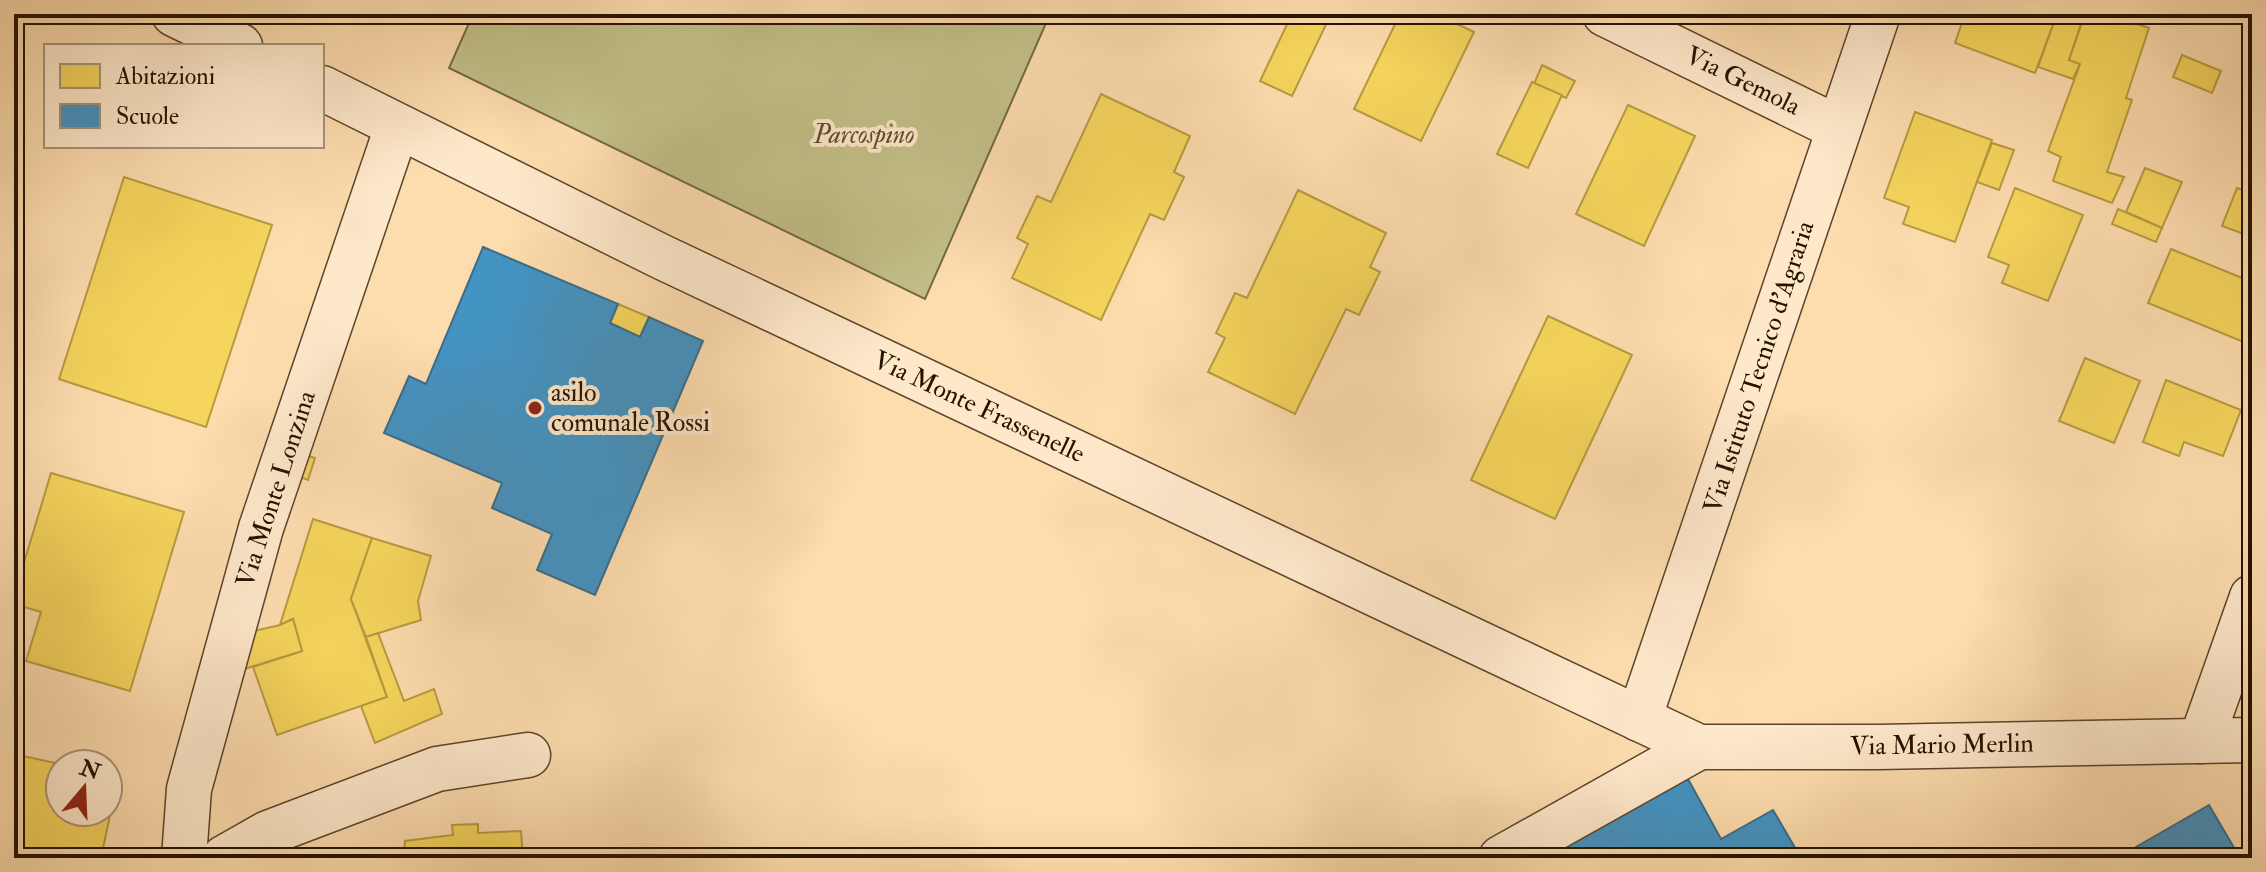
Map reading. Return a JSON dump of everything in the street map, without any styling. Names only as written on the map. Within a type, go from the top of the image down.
[{"type":"street","points":[[174,14],[236,33]]},
{"type":"street","name":"Via Gemola","points":[[1605,14],[1838,128]]},
{"type":"street","name":"Via Istituto Tecnico d'Agraria","points":[[1639,719],[1878,14]]},
{"type":"street","name":"Via Monte Frassenelle","points":[[324,89],[662,257],[1639,719]]},
{"type":"street","name":"Via Monte Lonzina","points":[[184,858],[189,789],[261,528],[397,127]]},
{"type":"street","points":[[2201,741],[2252,597]]},
{"type":"street","name":"Via Mario Merlin","points":[[1639,719],[1699,747],[2252,740]]},
{"type":"street","points":[[1501,858],[1699,747]]},
{"type":"street","points":[[224,858],[268,833],[437,769],[528,755]]},
{"type":"green space","name":"Parcospino","points":[[473,14],[1050,14],[925,299],[449,68]]},
{"type":"building: Abitazioni","points":[[1292,14],[1331,14],[1292,96],[1260,81]]},
{"type":"building: Abitazioni","points":[[1400,14],[1436,14],[1474,32],[1421,141],[1354,109]]},
{"type":"building: Abitazioni","points":[[1965,14],[2057,14],[2035,73],[1955,43]]},
{"type":"building: Abitazioni","points":[[2057,14],[2083,18],[2069,60],[2080,64],[2073,79],[2038,67]]},
{"type":"building: Abitazioni","points":[[2085,14],[2107,14],[2149,28],[2126,98],[2132,100],[2107,172],[2124,177],[2112,203],[2053,181],[2061,157],[2048,151],[2080,64],[2069,60]]},
{"type":"building: Abitazioni","points":[[2182,55],[2221,71],[2212,93],[2173,77]]},
{"type":"building: Abitazioni","points":[[1542,65],[1575,81],[1566,98],[1534,84]]},
{"type":"building: Abitazioni","points":[[1532,82],[1562,95],[1528,168],[1497,154]]},
{"type":"building: Abitazioni","points":[[1101,94],[1190,136],[1174,172],[1184,177],[1164,220],[1150,214],[1101,320],[1012,278],[1028,244],[1017,238],[1037,196],[1051,202]]},
{"type":"building: Abitazioni","points":[[1628,105],[1695,136],[1644,246],[1576,214]]},
{"type":"building: Abitazioni","points":[[1915,112],[1992,140],[1955,242],[1903,224],[1909,207],[1884,198]]},
{"type":"building: Abitazioni","points":[[1992,143],[2014,150],[1999,190],[1977,182]]},
{"type":"building: Abitazioni","points":[[2145,168],[2182,182],[2162,228],[2126,212]]},
{"type":"building: Abitazioni","points":[[2252,173],[2252,237],[2222,226],[2237,188],[2245,191]]},
{"type":"building: Abitazioni","points":[[124,177],[272,225],[206,427],[59,379]]},
{"type":"building: Abitazioni","points":[[2015,188],[2083,215],[2048,301],[2002,283],[2009,265],[1988,257]]},
{"type":"building: Abitazioni","points":[[1298,190],[1386,233],[1370,267],[1380,272],[1359,315],[1346,309],[1295,414],[1208,372],[1225,338],[1216,333],[1235,293],[1247,298]]},
{"type":"building: Abitazioni","points":[[2118,209],[2162,228],[2156,242],[2112,224]]},
{"type":"building: Abitazioni","points":[[2171,249],[2252,282],[2252,330],[2246,343],[2148,303]]},
{"type":"building: Abitazioni","points":[[618,304],[649,317],[640,337],[610,323]]},
{"type":"building: Abitazioni","points":[[1548,316],[1632,355],[1555,519],[1471,480]]},
{"type":"building: Abitazioni","points":[[2085,358],[2140,381],[2114,443],[2059,421]]},
{"type":"building: Abitazioni","points":[[2166,380],[2241,410],[2223,456],[2184,442],[2179,456],[2143,442]]},
{"type":"building: Abitazioni","points":[[298,453],[315,458],[308,480],[292,474]]},
{"type":"building: Abitazioni","points":[[51,473],[184,512],[130,691],[26,661],[41,612],[14,604],[14,596]]},
{"type":"building: Abitazioni","points":[[313,519],[372,538],[351,599],[387,697],[277,735],[253,667],[302,651],[293,619],[280,625]]},
{"type":"building: Abitazioni","points":[[372,538],[431,556],[418,601],[421,620],[366,637],[351,599]]},
{"type":"building: Abitazioni","points":[[293,619],[302,651],[225,675],[237,635]]},
{"type":"building: Abitazioni","points":[[378,633],[404,701],[434,689],[442,714],[375,743],[361,706],[387,697],[366,637]]},
{"type":"building: Abitazioni","points":[[14,754],[44,761],[44,828],[107,828],[101,858],[14,858]]},
{"type":"building: Abitazioni","points":[[478,824],[478,833],[521,831],[523,858],[403,858],[405,841],[453,835],[452,825]]},
{"type":"building: Scuole","name":"asilo comunale Rossi","points":[[483,247],[618,304],[610,323],[640,337],[649,317],[703,341],[595,595],[537,570],[552,534],[492,508],[502,483],[384,433],[409,376],[426,384]]},
{"type":"building: Scuole","points":[[1688,779],[1721,839],[1773,810],[1801,858],[1540,858]]},
{"type":"building: Scuole","points":[[2209,805],[2240,858],[2124,858],[2122,855]]},
{"type":"place","name":"asilo comunale Rossi","points":[[535,408]]}]
